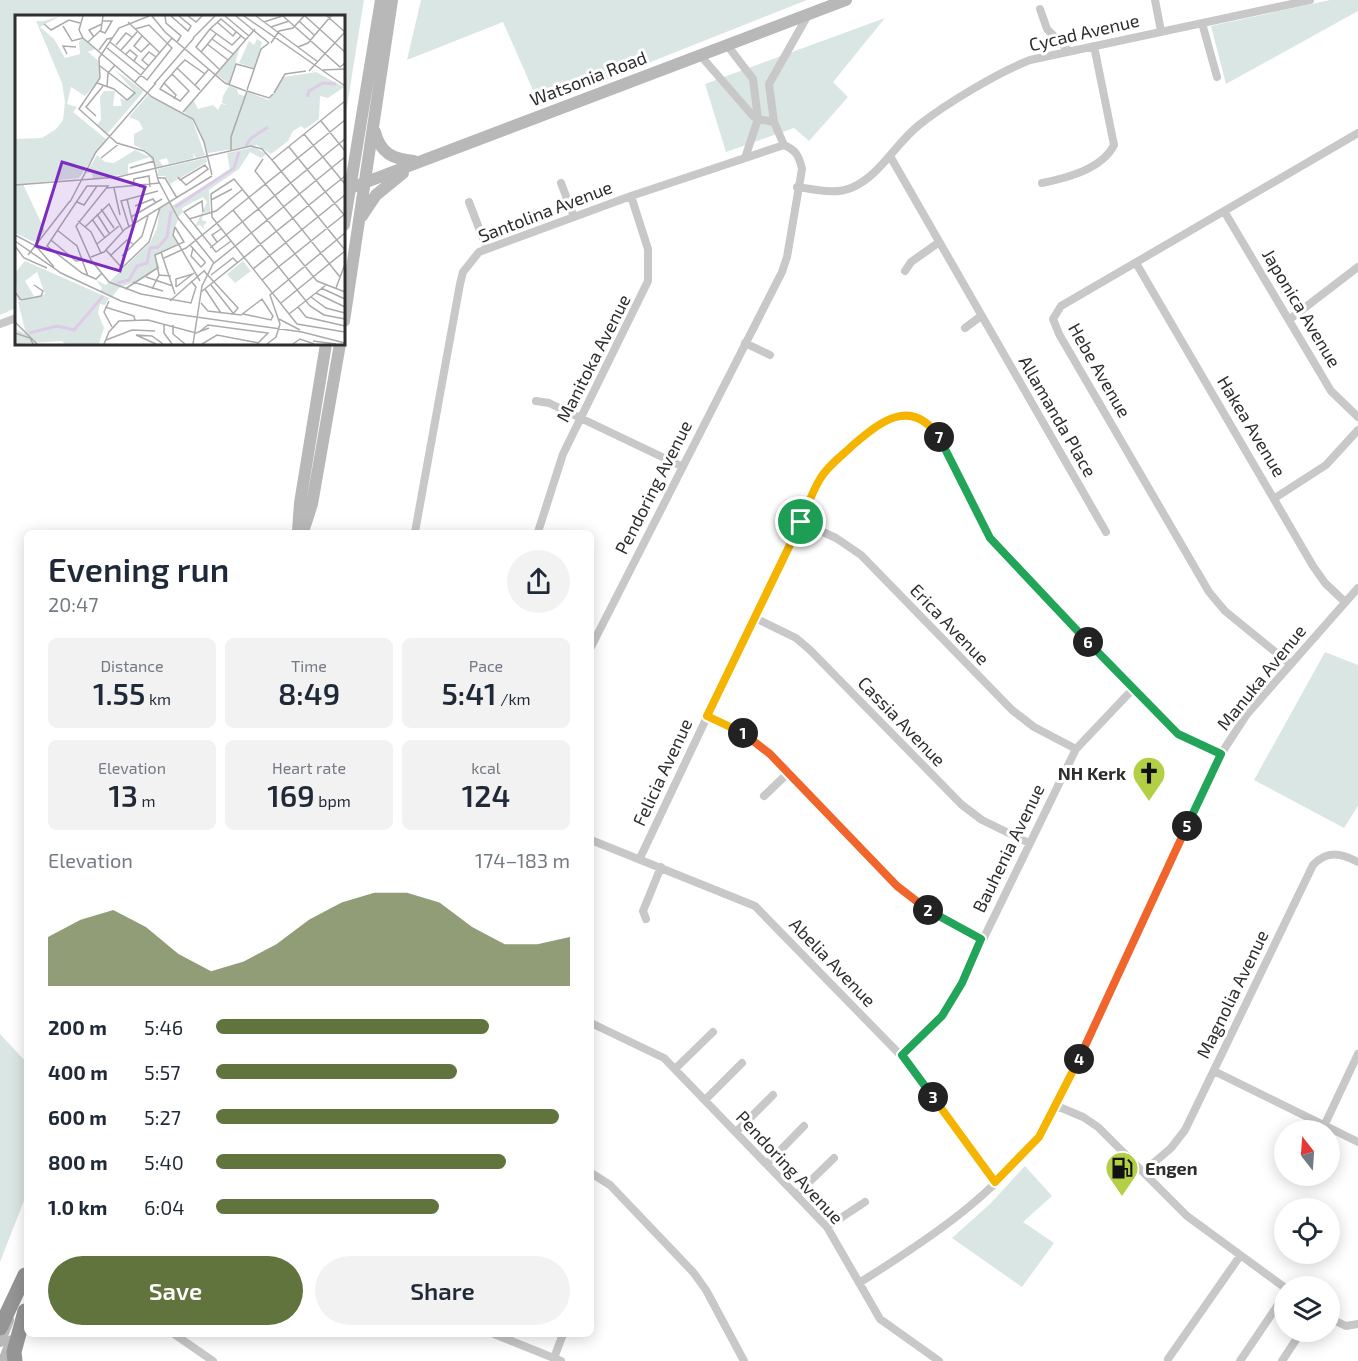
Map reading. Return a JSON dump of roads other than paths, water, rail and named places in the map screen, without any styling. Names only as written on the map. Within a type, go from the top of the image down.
[{"type":"highway","points":[[0,1328],[14,1293],[24,1276]]},
{"type":"highway","points":[[15,1361],[14,1352],[24,1314]]},
{"type":"main road","points":[[345,208],[346,190],[381,0]]},
{"type":"main road","points":[[345,314],[392,0]]},
{"type":"main road","name":"Watsonia Road","points":[[346,190],[846,0]]},
{"type":"main road","points":[[374,127],[382,151],[397,159],[418,162]]},
{"type":"main road","points":[[358,222],[376,195],[418,162]]},
{"type":"main road","points":[[298,530],[300,503],[326,345]]},
{"type":"main road","points":[[304,530],[312,504],[340,345]]},
{"type":"main road","points":[[0,1341],[24,1277]]},
{"type":"main road","points":[[4,1361],[24,1312]]},
{"type":"street","points":[[1155,0],[1161,32]]},
{"type":"street","name":"Cycad Avenue","points":[[796,187],[824,191],[850,188],[863,182],[918,126],[1009,70],[1030,60],[1310,0]]},
{"type":"street","points":[[1040,9],[1047,29],[1069,51]]},
{"type":"street","points":[[784,145],[774,122],[770,84],[808,15]]},
{"type":"street","points":[[1202,23],[1217,77]]},
{"type":"street","points":[[727,45],[753,79],[758,120],[745,158]]},
{"type":"street","points":[[1042,183],[1074,176],[1110,153],[1114,145],[1094,46]]},
{"type":"street","points":[[700,55],[758,120],[774,122]]},
{"type":"street","points":[[753,79],[770,84]]},
{"type":"street","name":"Hebe Avenue","points":[[1290,664],[1225,611],[1209,592],[1053,319],[1061,306],[1358,133]]},
{"type":"street","name":"Santolina Avenue","points":[[417,530],[463,272],[469,261],[487,249],[573,217],[784,145]]},
{"type":"street","name":"Pendoring Avenue","points":[[594,641],[784,266],[796,187],[802,169],[795,151],[784,145]]},
{"type":"street","name":"Allamanda Place","points":[[890,156],[1106,532]]},
{"type":"street","points":[[561,183],[573,217]]},
{"type":"street","name":"Manitoka Avenue","points":[[539,530],[563,454],[648,281],[648,249],[631,196]]},
{"type":"street","points":[[470,202],[487,249]]},
{"type":"street","name":"Japonica Avenue","points":[[1224,211],[1331,391],[1358,417]]},
{"type":"street","points":[[905,271],[911,262],[938,243]]},
{"type":"street","name":"Hakea Avenue","points":[[1136,263],[1313,566],[1325,583],[1345,602]]},
{"type":"street","points":[[1290,319],[1358,267]]},
{"type":"street","points":[[965,328],[981,316]]},
{"type":"street","points":[[0,324],[15,318]]},
{"type":"street","points":[[745,343],[770,355]]},
{"type":"street","points":[[536,401],[549,403],[581,417],[681,466]]},
{"type":"street","name":"Felicia Avenue","points":[[640,858],[821,477],[872,429],[897,416],[923,420],[934,429],[946,446],[990,538],[1132,689],[1178,734],[1221,754]]},
{"type":"street","points":[[1275,498],[1326,465],[1358,430]]},
{"type":"street","name":"Erica Avenue","points":[[801,522],[836,538],[861,555],[1012,710],[1034,727],[1076,749]]},
{"type":"street","name":"Manuka Avenue","points":[[859,1283],[949,1226],[1039,1137],[1057,1106],[1221,754],[1247,714],[1358,588]]},
{"type":"street","name":"Cassia Avenue","points":[[755,618],[796,638],[810,650],[962,805],[982,820],[1029,843]]},
{"type":"street","name":"Bauhenia Avenue","points":[[902,1055],[942,1016],[962,983],[981,939],[1076,749],[1132,689]]},
{"type":"street","points":[[707,716],[751,738],[909,897],[945,921],[981,939]]},
{"type":"street","points":[[764,796],[788,773]]},
{"type":"street","name":"Abelia Avenue","points":[[594,841],[755,906],[902,1055],[995,1182]]},
{"type":"street","name":"Magnolia Avenue","points":[[1143,1172],[1171,1148],[1185,1130],[1313,865],[1319,858],[1333,853],[1358,861]]},
{"type":"street","points":[[646,919],[643,911],[661,867]]},
{"type":"street","name":"Pendoring Avenue","points":[[594,1024],[656,1052],[675,1069],[827,1227],[880,1319],[939,1361]]},
{"type":"street","points":[[675,1069],[712,1032]]},
{"type":"street","points":[[1326,1120],[1358,1054]]},
{"type":"street","points":[[705,1100],[742,1064]]},
{"type":"street","points":[[1214,1071],[1311,1120]]},
{"type":"street","points":[[736,1132],[773,1095]]},
{"type":"street","points":[[1057,1106],[1083,1117],[1098,1127],[1187,1216],[1274,1280]]},
{"type":"street","points":[[767,1164],[804,1126]]},
{"type":"street","points":[[1340,1134],[1358,1143]]},
{"type":"street","points":[[797,1194],[834,1158]]},
{"type":"street","points":[[594,1175],[610,1185],[693,1272],[744,1361]]},
{"type":"street","points":[[827,1227],[865,1202]]},
{"type":"street","points":[[1168,1359],[1240,1256]]},
{"type":"street","points":[[1240,1361],[1274,1311]]},
{"type":"street","points":[[1340,1324],[1356,1325]]},
{"type":"street","points":[[178,1337],[213,1361]]},
{"type":"street","points":[[501,1337],[557,1360],[562,1337]]},
{"type":"street","points":[[1282,1361],[1294,1342]]},
{"type":"place","name":"NH Kerk","points":[[1149,802]]},
{"type":"place","name":"Engen","points":[[1122,1197]]}]
